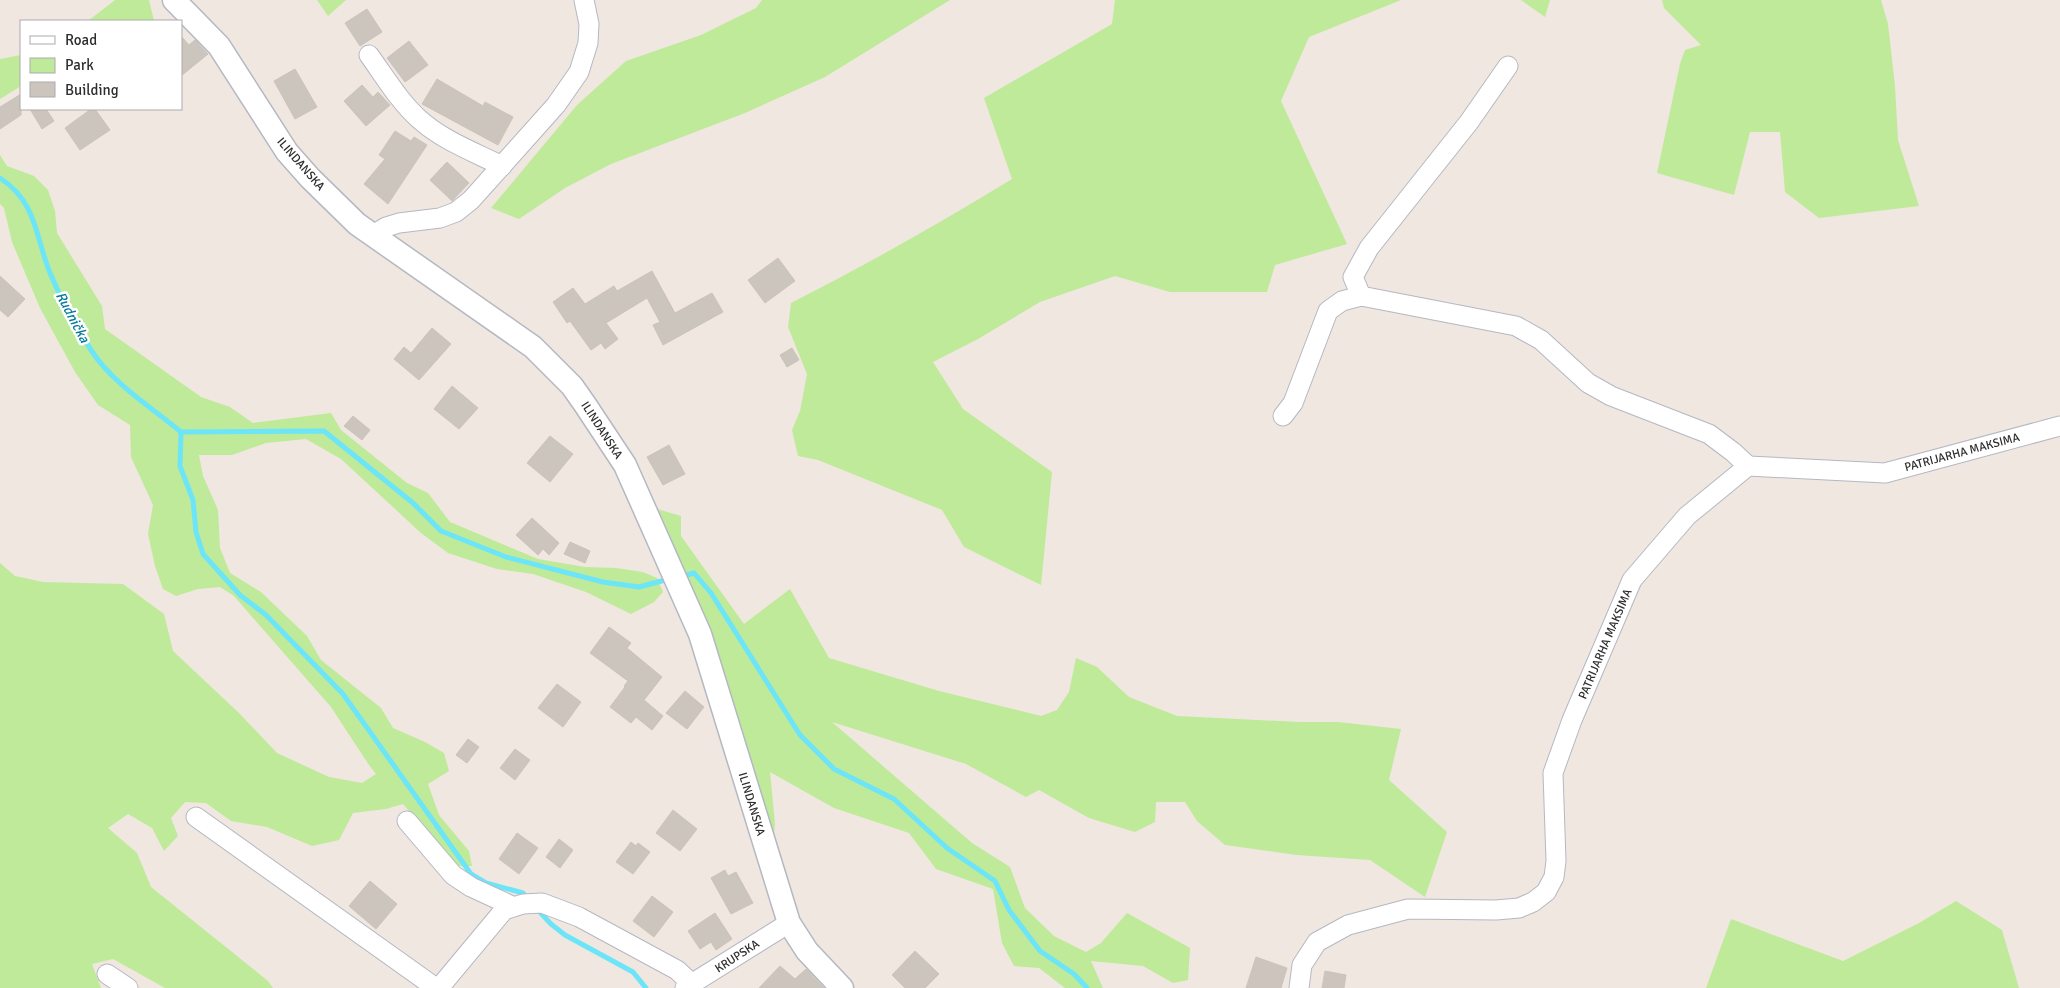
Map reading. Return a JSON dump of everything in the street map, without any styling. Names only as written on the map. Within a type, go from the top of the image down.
[{"type":"street","name":"ILINDANSKA","points":[[174,0],[219,46],[287,152],[310,178],[357,224],[533,347],[572,386],[625,465],[700,634],[789,923],[808,950],[842,988]]},
{"type":"street","points":[[373,235],[386,227],[399,223],[440,218],[456,212],[471,200],[502,166],[556,105],[579,72],[586,49],[590,24],[584,0]]},
{"type":"street","points":[[370,55],[397,95],[419,119],[446,138],[502,166]]},
{"type":"street","points":[[1361,296],[1353,277],[1369,248],[1469,122],[1508,66]]},
{"type":"street","points":[[1283,416],[1293,402],[1328,311],[1342,301],[1361,296],[1516,326],[1541,340],[1588,383],[1611,396],[1709,434],[1734,452],[1748,466]]},
{"type":"street","name":"PATRIJARHA MAKSIMA","points":[[1299,988],[1302,964],[1317,942],[1348,925],[1408,909],[1496,910],[1519,908],[1533,902],[1546,892],[1554,877],[1556,861],[1553,773],[1572,720],[1632,580],[1687,516],[1748,466],[1885,473],[2060,426]]},
{"type":"street","points":[[196,817],[437,988],[504,910],[517,905],[542,903],[579,917],[678,970],[689,986]]},
{"type":"street","points":[[407,821],[453,875],[471,887],[517,905]]},
{"type":"street","name":"KRUPSKA","points":[[689,986],[789,923]]},
{"type":"street","points":[[107,974],[128,988]]},
{"type":"green space","points":[[115,0],[149,0],[154,20],[89,20]]},
{"type":"green space","points":[[317,0],[346,0],[328,16]]},
{"type":"green space","points":[[762,0],[950,0],[825,77],[745,113],[611,164],[565,188],[519,219],[491,208],[577,105],[626,61],[701,35],[756,8]]},
{"type":"green space","points":[[1115,0],[1401,0],[1309,37],[1281,101],[1347,244],[1275,265],[1267,292],[1170,292],[1115,276],[1040,302],[978,339],[933,362],[963,409],[1052,472],[1041,585],[964,547],[942,510],[818,460],[798,456],[792,430],[800,411],[807,374],[788,327],[791,303],[903,243],[1012,179],[984,98],[1112,24]]},
{"type":"green space","points":[[1521,0],[1550,0],[1545,17]]},
{"type":"green space","points":[[1662,0],[1881,0],[1888,24],[1895,86],[1898,140],[1919,206],[1819,218],[1785,192],[1780,132],[1750,132],[1734,195],[1657,173],[1680,64],[1685,50],[1701,45],[1664,8]]},
{"type":"green space","points":[[20,55],[20,87],[0,99],[0,59]]},
{"type":"green space","points":[[0,155],[7,166],[34,176],[48,190],[55,211],[57,233],[102,306],[105,329],[201,397],[230,407],[253,423],[331,413],[341,430],[407,483],[428,493],[450,522],[538,559],[585,567],[616,568],[643,572],[657,578],[663,592],[654,602],[631,614],[586,592],[533,574],[497,569],[448,553],[421,533],[341,459],[306,439],[266,443],[232,455],[199,455],[203,476],[218,510],[220,548],[230,573],[261,592],[307,636],[321,660],[381,708],[393,728],[425,742],[444,753],[449,771],[428,784],[439,815],[469,851],[472,866],[458,866],[403,804],[386,809],[353,813],[339,840],[312,846],[267,827],[231,821],[206,803],[185,802],[171,818],[178,836],[164,851],[152,828],[128,814],[108,828],[137,853],[151,887],[268,981],[273,988],[165,988],[113,959],[92,964],[101,988],[0,988],[0,563],[15,576],[43,582],[123,584],[164,614],[173,651],[239,713],[277,753],[329,777],[362,783],[376,774],[331,707],[234,596],[220,587],[198,589],[176,596],[163,589],[155,566],[148,534],[153,505],[131,457],[130,425],[98,405],[75,372],[40,308],[12,242],[4,208],[0,204]]},
{"type":"green space","points":[[657,509],[681,516],[681,536],[744,624],[790,589],[829,658],[939,691],[1041,716],[1057,710],[1069,692],[1076,658],[1097,667],[1129,697],[1177,716],[1338,722],[1401,729],[1389,780],[1447,832],[1425,897],[1370,860],[1297,855],[1225,845],[1197,821],[1185,802],[1156,802],[1155,822],[1135,832],[1089,818],[1039,790],[1026,797],[966,764],[832,722],[972,843],[1010,867],[1025,908],[1054,936],[1086,952],[1101,943],[1127,913],[1190,948],[1188,980],[1173,983],[1143,966],[1091,961],[1103,988],[1065,988],[1039,968],[1014,966],[1002,943],[993,889],[936,869],[909,833],[834,808],[770,772],[775,824],[774,835],[714,643]]},
{"type":"green space","points":[[1956,901],[2002,930],[2019,988],[1706,988],[1731,919],[1843,961],[1919,923]]},
{"type":"building","points":[[367,9],[382,32],[360,46],[345,23]]},
{"type":"building","points":[[182,37],[189,45],[195,40],[208,54],[182,75]]},
{"type":"building","points":[[409,41],[428,65],[405,82],[387,58]]},
{"type":"building","points":[[295,69],[317,107],[295,119],[274,81]]},
{"type":"building","points":[[437,79],[483,106],[485,102],[513,117],[498,145],[422,104]]},
{"type":"building","points":[[362,85],[373,97],[378,92],[390,105],[366,126],[344,101]]},
{"type":"building","points":[[20,95],[21,115],[0,129],[0,107]]},
{"type":"building","points":[[31,110],[47,110],[54,121],[42,129]]},
{"type":"building","points":[[90,110],[96,110],[110,130],[80,150],[65,128]]},
{"type":"building","points":[[395,131],[411,141],[414,137],[427,145],[388,204],[364,184],[385,159],[379,155]]},
{"type":"building","points":[[447,162],[469,183],[452,201],[430,180]]},
{"type":"building","points":[[778,258],[795,281],[765,303],[748,280]]},
{"type":"building","points":[[652,271],[675,313],[712,293],[723,312],[663,345],[653,325],[660,322],[647,298],[606,323],[618,339],[605,349],[601,343],[591,350],[570,321],[567,323],[553,302],[573,288],[585,304],[614,286],[617,291]]},
{"type":"building","points":[[0,276],[25,299],[8,317],[0,310]]},
{"type":"building","points":[[432,328],[451,344],[419,380],[394,359],[404,347],[411,353]]},
{"type":"building","points":[[792,348],[799,360],[787,367],[780,355]]},
{"type":"building","points":[[452,386],[478,408],[459,429],[434,409]]},
{"type":"building","points":[[353,416],[370,430],[362,440],[344,426]]},
{"type":"building","points":[[550,436],[573,454],[550,482],[527,463]]},
{"type":"building","points":[[669,445],[685,474],[663,485],[647,457]]},
{"type":"building","points":[[532,518],[559,543],[549,555],[543,549],[538,555],[516,535]]},
{"type":"building","points":[[570,542],[590,551],[585,563],[564,554]]},
{"type":"building","points":[[609,627],[631,643],[627,648],[662,677],[644,700],[663,716],[652,730],[636,717],[631,723],[610,707],[628,681],[590,653]]},
{"type":"building","points":[[557,684],[581,702],[563,727],[538,708]]},
{"type":"building","points":[[685,691],[704,707],[687,729],[666,713]]},
{"type":"building","points":[[468,739],[479,747],[467,763],[456,755]]},
{"type":"building","points":[[515,749],[530,760],[515,780],[500,768]]},
{"type":"building","points":[[673,810],[697,829],[680,851],[656,833]]},
{"type":"building","points":[[517,833],[538,848],[519,874],[499,859]]},
{"type":"building","points":[[559,839],[573,850],[560,868],[546,857]]},
{"type":"building","points":[[631,842],[636,846],[638,843],[650,852],[633,874],[616,862]]},
{"type":"building","points":[[725,870],[728,876],[736,872],[753,903],[731,914],[711,878]]},
{"type":"building","points":[[370,881],[397,904],[376,929],[349,906]]},
{"type":"building","points":[[652,896],[673,912],[654,937],[633,921]]},
{"type":"building","points":[[715,913],[732,939],[716,950],[711,942],[700,949],[688,931]]},
{"type":"building","points":[[915,951],[939,974],[925,988],[905,988],[892,975]]},
{"type":"building","points":[[1256,957],[1287,968],[1281,988],[1246,988]]},
{"type":"building","points":[[780,966],[795,979],[806,969],[824,988],[759,988]]},
{"type":"building","points":[[1325,971],[1346,975],[1344,988],[1322,988]]},
{"type":"waterway","name":"Rudnička","points":[[0,178],[12,187],[28,209],[54,283],[91,350],[110,374],[181,432]]},
{"type":"waterway","points":[[181,432],[324,431],[413,503],[441,531],[506,557],[603,582],[639,587],[669,579]]},
{"type":"waterway","points":[[181,432],[180,466],[193,500],[196,532],[203,554],[240,595],[266,615],[343,694],[471,874],[486,883],[523,893],[527,898]]},
{"type":"waterway","points":[[680,577],[694,573],[711,593],[800,735],[834,769],[894,799],[947,848],[995,881],[1009,910],[1040,951],[1074,974],[1087,988]]},
{"type":"waterway","points":[[536,908],[565,935],[633,972],[646,988]]}]
